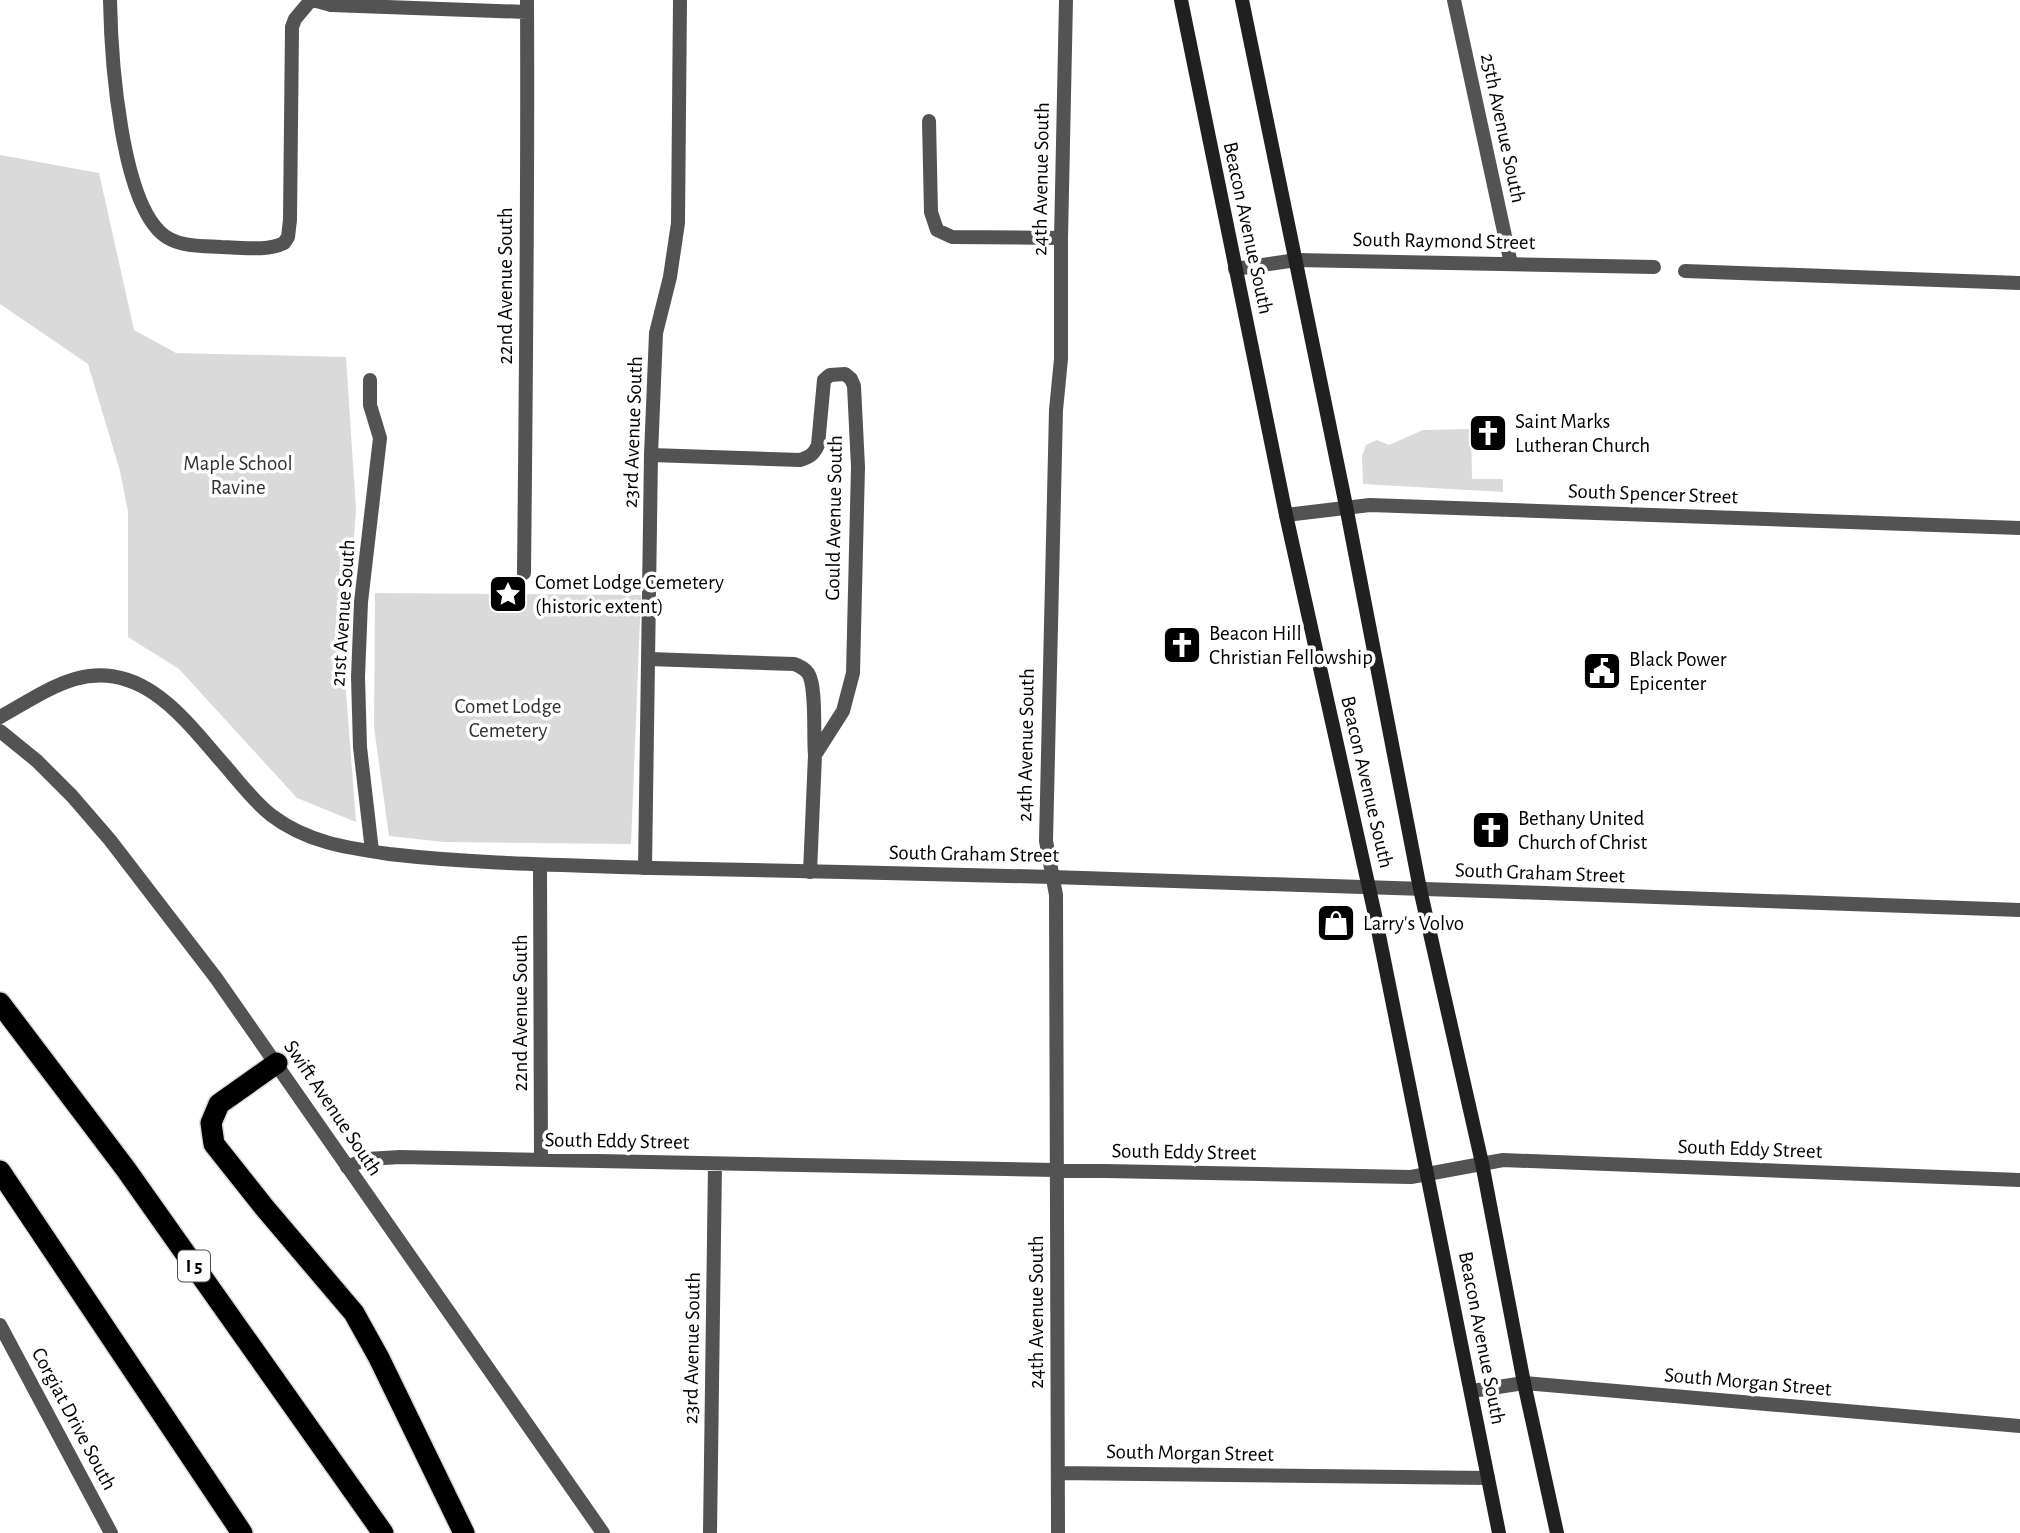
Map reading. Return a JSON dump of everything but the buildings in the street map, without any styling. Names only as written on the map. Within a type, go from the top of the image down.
[{"type":"highway","name":"I 5","points":[[0,1003],[133,1179],[383,1533]]},
{"type":"highway","points":[[277,1063],[219,1104],[211,1122],[214,1144],[354,1313],[379,1358],[464,1533]]},
{"type":"highway","points":[[0,1171],[242,1533]]},
{"type":"main road","name":"Beacon Avenue South","points":[[1181,0],[1286,515],[1369,888],[1499,1533]]},
{"type":"main road","name":"Beacon Avenue South","points":[[1242,0],[1346,506],[1420,889],[1482,1163],[1524,1383],[1557,1533]]},
{"type":"street","points":[[110,0],[122,126],[132,177],[148,217],[169,239],[198,246],[268,248],[284,243],[288,237],[292,27],[295,19],[312,0],[331,5],[527,6]]},
{"type":"street","name":"23rd Avenue South","points":[[645,867],[656,333],[670,277],[678,223],[680,0]]},
{"type":"street","name":"24th Avenue South","points":[[1058,1533],[1056,895],[1046,841],[1046,766],[1056,424],[1061,359],[1060,238],[1066,0]]},
{"type":"street","name":"25th Avenue South","points":[[1454,0],[1511,264]]},
{"type":"street","name":"22nd Avenue South","points":[[524,573],[528,240],[527,6]]},
{"type":"street","points":[[929,121],[932,212],[937,230],[952,237],[1060,238]]},
{"type":"street","name":"South Raymond Street","points":[[1235,269],[1296,260],[1654,267]]},
{"type":"street","points":[[1685,271],[2020,283]]},
{"type":"street","name":"Gould Avenue South","points":[[652,454],[800,460],[814,453],[818,445],[824,380],[831,375],[845,374],[851,379],[856,408],[858,467],[853,673],[843,711],[815,755]]},
{"type":"street","name":"21st Avenue South","points":[[370,380],[370,405],[380,438],[361,602],[358,677],[360,747],[372,851]]},
{"type":"street","name":"South Spencer Street","points":[[1286,515],[1370,505],[2020,528]]},
{"type":"street","points":[[649,659],[794,664],[807,672],[813,686],[815,755],[810,872]]},
{"type":"street","name":"South Graham Street","points":[[0,718],[56,686],[80,678],[105,677],[138,684],[168,702],[180,713],[257,803],[271,815],[310,837],[327,843],[446,861],[540,866],[1053,877],[2020,910]]},
{"type":"street","name":"Swift Avenue South","points":[[0,730],[37,761],[72,796],[110,840],[216,978],[603,1533]]},
{"type":"street","name":"22nd Avenue South","points":[[540,866],[541,1160]]},
{"type":"street","name":"South Eddy Street","points":[[347,1167],[381,1157],[1406,1177],[1503,1160],[2020,1180]]},
{"type":"street","name":"23rd Avenue South","points":[[710,1533],[715,1164]]},
{"type":"street","name":"Corgiat Drive South","points":[[0,1325],[111,1533]]},
{"type":"street","name":"South Morgan Street","points":[[1472,1391],[1524,1383],[2020,1426]]},
{"type":"street","name":"South Morgan Street","points":[[1058,1473],[1488,1478]]},
{"type":"green space","name":"Maple School Ravine","points":[[0,155],[99,173],[134,330],[176,353],[346,357],[356,510],[344,666],[356,822],[297,798],[179,669],[128,637],[128,512],[120,471],[88,364],[0,304]]},
{"type":"green space","points":[[1471,429],[1472,479],[1503,479],[1503,492],[1363,484],[1362,456],[1366,445],[1377,440],[1389,445],[1423,430]]},
{"type":"green space","name":"Comet Lodge Cemetery","points":[[375,593],[641,595],[631,844],[444,842],[389,836],[374,727]]},
{"type":"place","name":"Saint Marks Lutheran Church","points":[[1488,433]]},
{"type":"place","name":"Comet Lodge Cemetery (historic extent)","points":[[508,594]]},
{"type":"place","name":"Beacon Hill Christian Fellowship","points":[[1182,645]]},
{"type":"place","name":"Black Power Epicenter","points":[[1602,671]]},
{"type":"place","name":"Bethany United Church of Christ","points":[[1491,830]]},
{"type":"place","name":"Larry's Volvo","points":[[1336,923]]}]
